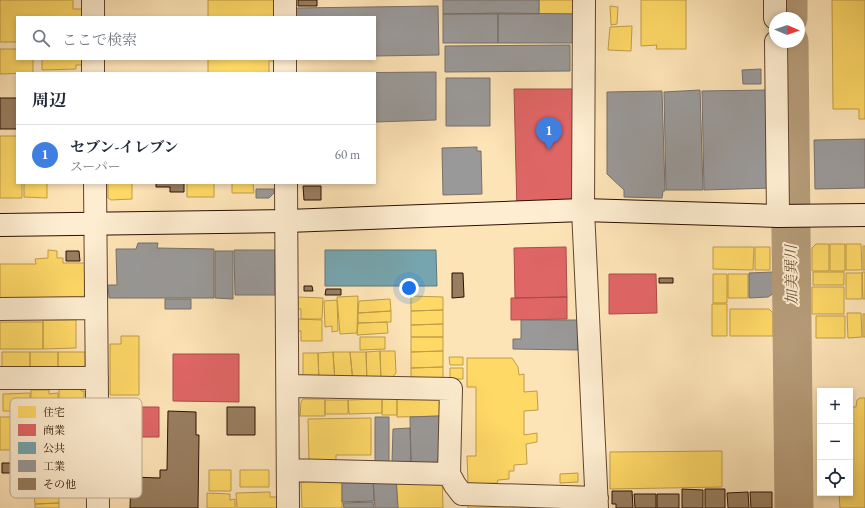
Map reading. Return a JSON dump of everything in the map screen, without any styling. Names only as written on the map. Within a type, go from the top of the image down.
[{"type":"street","points":[[92,0],[93,16]]},
{"type":"street","points":[[285,0],[285,16]]},
{"type":"street","points":[[288,386],[451,389],[449,474],[462,494],[597,503],[583,210],[584,0]]},
{"type":"street","points":[[775,0],[775,12]]},
{"type":"street","points":[[776,48],[787,216]]},
{"type":"street","points":[[93,60],[93,72]]},
{"type":"street","points":[[285,60],[285,72]]},
{"type":"street","points":[[95,184],[97,398]]},
{"type":"street","points":[[286,184],[288,508]]},
{"type":"street","points":[[0,225],[287,221],[583,210],[787,216],[865,215]]},
{"type":"street","points":[[0,309],[96,308]]},
{"type":"street","points":[[0,378],[97,378]]},
{"type":"street","points":[[288,470],[449,474]]},
{"type":"street","points":[[98,498],[98,508]]},
{"type":"building: 住宅","points":[[0,0],[73,0],[73,9],[82,9],[82,16],[16,16],[16,42],[0,42]]},
{"type":"building: 住宅","points":[[208,0],[274,0],[275,16],[208,16]]},
{"type":"building: 住宅","points":[[539,0],[579,0],[579,14],[539,14]]},
{"type":"building: 住宅","points":[[641,0],[686,0],[686,49],[656,49],[657,45],[641,46]]},
{"type":"building: 住宅","points":[[832,0],[865,0],[865,119],[859,119],[859,109],[833,109]]},
{"type":"building: 住宅","points":[[610,6],[618,7],[617,24],[611,25]]},
{"type":"building: 住宅","points":[[632,26],[631,51],[608,50],[610,27]]},
{"type":"building: 住宅","points":[[0,49],[16,49],[16,60],[33,60],[33,72],[0,74]]},
{"type":"building: 住宅","points":[[42,60],[84,60],[84,65],[76,65],[76,69],[42,70]]},
{"type":"building: 住宅","points":[[208,60],[275,60],[269,61],[269,72],[208,72]]},
{"type":"building: 住宅","points":[[0,136],[16,136],[16,184],[22,184],[22,198],[0,198]]},
{"type":"building: 住宅","points":[[24,184],[47,184],[47,198],[24,197]]},
{"type":"building: 住宅","points":[[108,184],[132,184],[132,199],[111,200],[108,198]]},
{"type":"building: 住宅","points":[[187,184],[214,184],[214,197],[187,197]]},
{"type":"building: 住宅","points":[[232,184],[253,184],[254,193],[232,193]]},
{"type":"building: 住宅","points":[[816,244],[829,244],[829,271],[812,271],[812,248]]},
{"type":"building: 住宅","points":[[830,244],[845,244],[845,271],[830,271]]},
{"type":"building: 住宅","points":[[846,244],[861,244],[862,270],[846,270]]},
{"type":"building: 住宅","points":[[863,246],[865,246],[865,270],[863,270]]},
{"type":"building: 住宅","points":[[713,247],[754,247],[753,270],[713,269]]},
{"type":"building: 住宅","points":[[755,247],[770,247],[770,270],[755,270]]},
{"type":"building: 住宅","points":[[48,250],[57,251],[57,258],[63,258],[63,263],[87,263],[87,295],[84,295],[84,297],[0,298],[0,264],[36,264],[35,259],[48,258]]},
{"type":"building: 住宅","points":[[813,272],[844,272],[844,285],[813,285]]},
{"type":"building: 住宅","points":[[862,272],[865,272],[865,299],[863,299]]},
{"type":"building: 住宅","points":[[846,273],[862,273],[862,299],[846,299]]},
{"type":"building: 住宅","points":[[713,274],[727,274],[727,303],[713,303]]},
{"type":"building: 住宅","points":[[728,274],[748,274],[748,298],[728,298]]},
{"type":"building: 住宅","points":[[812,287],[844,287],[844,314],[812,314]]},
{"type":"building: 住宅","points":[[358,296],[357,333],[340,334],[337,297]]},
{"type":"building: 住宅","points":[[411,296],[443,297],[443,310],[411,311]]},
{"type":"building: 住宅","points":[[298,297],[323,298],[322,319],[301,319],[301,309],[298,309]]},
{"type":"building: 住宅","points":[[390,299],[391,311],[358,313],[359,301]]},
{"type":"building: 住宅","points":[[337,300],[338,331],[332,332],[332,326],[325,327],[324,301]]},
{"type":"building: 住宅","points":[[712,304],[727,304],[727,336],[712,336]]},
{"type":"building: 住宅","points":[[730,309],[769,309],[773,313],[773,336],[730,336]]},
{"type":"building: 住宅","points":[[443,310],[443,324],[411,325],[411,311]]},
{"type":"building: 住宅","points":[[391,311],[391,322],[358,323],[358,313]]},
{"type":"building: 住宅","points":[[847,313],[861,313],[862,337],[848,338]]},
{"type":"building: 住宅","points":[[863,314],[865,314],[865,337],[863,337]]},
{"type":"building: 住宅","points":[[816,316],[845,316],[845,338],[816,338]]},
{"type":"building: 住宅","points":[[298,319],[322,320],[322,341],[301,341],[301,331],[298,331]]},
{"type":"building: 住宅","points":[[43,320],[76,320],[76,348],[43,349]]},
{"type":"building: 住宅","points":[[0,322],[43,322],[43,349],[0,349]]},
{"type":"building: 住宅","points":[[387,322],[388,333],[357,335],[358,323]]},
{"type":"building: 住宅","points":[[443,324],[443,337],[411,337],[411,325]]},
{"type":"building: 住宅","points":[[121,336],[139,336],[139,395],[110,395],[110,344],[121,344]]},
{"type":"building: 住宅","points":[[360,337],[385,337],[385,349],[360,350]]},
{"type":"building: 住宅","points":[[411,337],[443,337],[443,351],[411,352]]},
{"type":"building: 住宅","points":[[380,351],[381,382],[367,382],[366,352]]},
{"type":"building: 住宅","points":[[380,351],[395,351],[396,373],[389,381],[381,382]]},
{"type":"building: 住宅","points":[[443,351],[443,367],[411,368],[411,352]]},
{"type":"building: 住宅","points":[[2,352],[30,352],[30,371],[2,371]]},
{"type":"building: 住宅","points":[[30,352],[58,352],[58,371],[30,371]]},
{"type":"building: 住宅","points":[[58,352],[85,352],[85,367],[58,367]]},
{"type":"building: 住宅","points":[[333,352],[335,382],[319,382],[318,353]]},
{"type":"building: 住宅","points":[[333,352],[350,352],[353,382],[335,382]]},
{"type":"building: 住宅","points":[[350,352],[366,352],[367,382],[353,382]]},
{"type":"building: 住宅","points":[[303,353],[318,353],[319,382],[303,382]]},
{"type":"building: 住宅","points":[[449,357],[463,357],[463,365],[450,365]]},
{"type":"building: 住宅","points":[[467,358],[512,358],[518,367],[519,375],[524,374],[524,392],[537,391],[538,410],[524,411],[524,435],[537,433],[537,442],[526,444],[527,464],[514,465],[514,471],[509,471],[509,479],[498,480],[497,483],[468,484],[467,456],[476,456],[476,387],[467,387]]},
{"type":"building: 住宅","points":[[443,367],[443,380],[417,380],[411,376],[411,368]]},
{"type":"building: 住宅","points":[[450,368],[463,368],[463,379],[450,379]]},
{"type":"building: 住宅","points":[[59,388],[81,388],[81,391],[84,391],[84,398],[59,398]]},
{"type":"building: 住宅","points":[[31,390],[49,390],[49,394],[58,393],[58,398],[31,398]]},
{"type":"building: 住宅","points":[[30,393],[30,398],[10,398],[10,411],[3,411],[3,394]]},
{"type":"building: 住宅","points":[[397,397],[397,415],[382,415],[382,398]]},
{"type":"building: 住宅","points":[[397,397],[440,397],[442,416],[397,417]]},
{"type":"building: 住宅","points":[[860,398],[865,398],[865,508],[840,508],[839,496],[853,496],[853,407],[856,407],[857,400]]},
{"type":"building: 住宅","points":[[303,399],[325,399],[325,416],[300,416],[301,402]]},
{"type":"building: 住宅","points":[[382,399],[382,413],[349,414],[348,400]]},
{"type":"building: 住宅","points":[[325,400],[348,400],[348,414],[325,414]]},
{"type":"building: 住宅","points":[[0,417],[10,417],[10,450],[0,450]]},
{"type":"building: 住宅","points":[[371,418],[371,455],[336,455],[336,463],[309,463],[308,419]]},
{"type":"building: 住宅","points":[[722,451],[722,487],[610,489],[610,452]]},
{"type":"building: 住宅","points":[[209,470],[231,470],[231,491],[209,491]]},
{"type":"building: 住宅","points":[[240,470],[269,470],[269,487],[240,487]]},
{"type":"building: 住宅","points":[[578,473],[578,482],[560,483],[560,474]]},
{"type":"building: 住宅","points":[[442,475],[443,508],[398,508],[396,477]]},
{"type":"building: 住宅","points":[[342,480],[342,508],[302,508],[301,482]]},
{"type":"building: 住宅","points":[[270,492],[270,497],[277,497],[277,508],[237,508],[236,493]]},
{"type":"building: 住宅","points":[[207,493],[230,494],[230,500],[235,499],[235,508],[207,508]]},
{"type":"building: 住宅","points":[[34,498],[59,498],[59,503],[35,504]]},
{"type":"building: 住宅","points":[[59,503],[59,508],[35,508],[35,504]]},
{"type":"building: 住宅","points":[[468,505],[571,508],[468,508]]},
{"type":"building: 商業","points":[[514,89],[581,89],[583,210],[517,211]]},
{"type":"building: 商業","points":[[566,247],[567,297],[515,298],[514,248]]},
{"type":"building: 商業","points":[[609,274],[656,274],[657,313],[609,314]]},
{"type":"building: 商業","points":[[567,297],[567,319],[511,320],[511,298]]},
{"type":"building: 商業","points":[[173,354],[239,354],[239,402],[173,401]]},
{"type":"building: 商業","points":[[142,407],[159,407],[159,437],[142,437]]},
{"type":"building: 公共","points":[[325,250],[436,250],[437,286],[325,286]]},
{"type":"building: 工業","points":[[443,0],[539,0],[539,14],[443,14]]},
{"type":"building: 工業","points":[[438,6],[439,55],[376,56],[376,16],[296,16],[296,8]]},
{"type":"building: 工業","points":[[498,13],[579,14],[580,43],[498,43]]},
{"type":"building: 工業","points":[[498,13],[498,43],[443,43],[443,14]]},
{"type":"building: 工業","points":[[570,45],[570,71],[445,72],[445,46]]},
{"type":"building: 工業","points":[[761,69],[761,84],[743,84],[742,70]]},
{"type":"building: 工業","points":[[376,72],[436,72],[436,120],[376,122]]},
{"type":"building: 工業","points":[[446,78],[490,78],[490,126],[446,126]]},
{"type":"building: 工業","points":[[700,90],[703,190],[666,190],[664,92]]},
{"type":"building: 工業","points":[[769,90],[773,188],[704,190],[702,91]]},
{"type":"building: 工業","points":[[662,91],[665,191],[663,191],[662,198],[624,197],[624,190],[607,174],[607,92]]},
{"type":"building: 工業","points":[[865,139],[865,188],[815,189],[814,140]]},
{"type":"building: 工業","points":[[477,147],[477,151],[481,151],[482,194],[443,195],[442,148]]},
{"type":"building: 工業","points":[[256,189],[274,189],[274,193],[269,198],[256,198]]},
{"type":"building: 工業","points":[[138,243],[158,243],[157,248],[214,249],[214,298],[109,298],[108,285],[117,285],[116,249],[136,249]]},
{"type":"building: 工業","points":[[234,250],[275,250],[275,295],[235,295]]},
{"type":"building: 工業","points":[[215,251],[233,251],[233,299],[215,298]]},
{"type":"building: 工業","points":[[773,272],[774,293],[768,297],[749,298],[749,273]]},
{"type":"building: 工業","points":[[165,299],[191,299],[191,309],[165,309]]},
{"type":"building: 工業","points":[[521,320],[579,320],[578,350],[513,349],[513,339],[521,339]]},
{"type":"building: 工業","points":[[439,416],[442,462],[411,463],[410,417]]},
{"type":"building: 工業","points":[[375,417],[389,417],[389,464],[375,464]]},
{"type":"building: 工業","points":[[410,428],[411,463],[392,463],[393,429]]},
{"type":"building: 工業","points":[[396,477],[398,508],[375,508],[373,479]]},
{"type":"building: 工業","points":[[373,479],[374,501],[342,502],[342,480]]},
{"type":"building: 工業","points":[[373,502],[374,508],[344,508],[343,503]]},
{"type":"building: その他","points":[[298,0],[317,0],[317,6],[298,6]]},
{"type":"building: その他","points":[[0,98],[16,98],[16,129],[0,129]]},
{"type":"building: その他","points":[[156,184],[184,184],[184,192],[170,192],[170,187],[156,187]]},
{"type":"building: その他","points":[[303,186],[321,186],[321,200],[304,200]]},
{"type":"building: その他","points":[[66,251],[79,251],[80,261],[66,261]]},
{"type":"building: その他","points":[[452,273],[463,273],[464,297],[452,298]]},
{"type":"building: その他","points":[[659,278],[673,278],[673,283],[659,283]]},
{"type":"building: その他","points":[[304,286],[312,286],[313,291],[304,291]]},
{"type":"building: その他","points":[[326,289],[341,289],[341,295],[325,295]]},
{"type":"building: その他","points":[[227,407],[255,407],[255,435],[227,435]]},
{"type":"building: その他","points":[[168,411],[196,412],[196,435],[199,435],[198,508],[130,508],[130,498],[142,498],[142,477],[160,478],[160,470],[167,470]]},
{"type":"building: その他","points":[[2,463],[10,463],[10,473],[2,473]]},
{"type":"building: その他","points":[[682,489],[703,490],[703,508],[682,508]]},
{"type":"building: その他","points":[[705,489],[725,489],[725,508],[705,508]]},
{"type":"building: その他","points":[[612,491],[632,491],[633,508],[616,508],[616,504],[612,504]]},
{"type":"building: その他","points":[[748,492],[749,508],[728,508],[727,493]]},
{"type":"building: その他","points":[[750,492],[772,492],[772,508],[751,508]]},
{"type":"building: その他","points":[[634,494],[656,494],[656,508],[635,508]]},
{"type":"building: その他","points":[[657,494],[679,494],[679,508],[657,508]]},
{"type":"waterway","name":"加美巽川","points":[[788,0],[788,12]]},
{"type":"waterway","name":"加美巽川","points":[[789,48],[794,508]]},
{"type":"place","name":"セブン-イレブン","points":[[549,150]]}]
